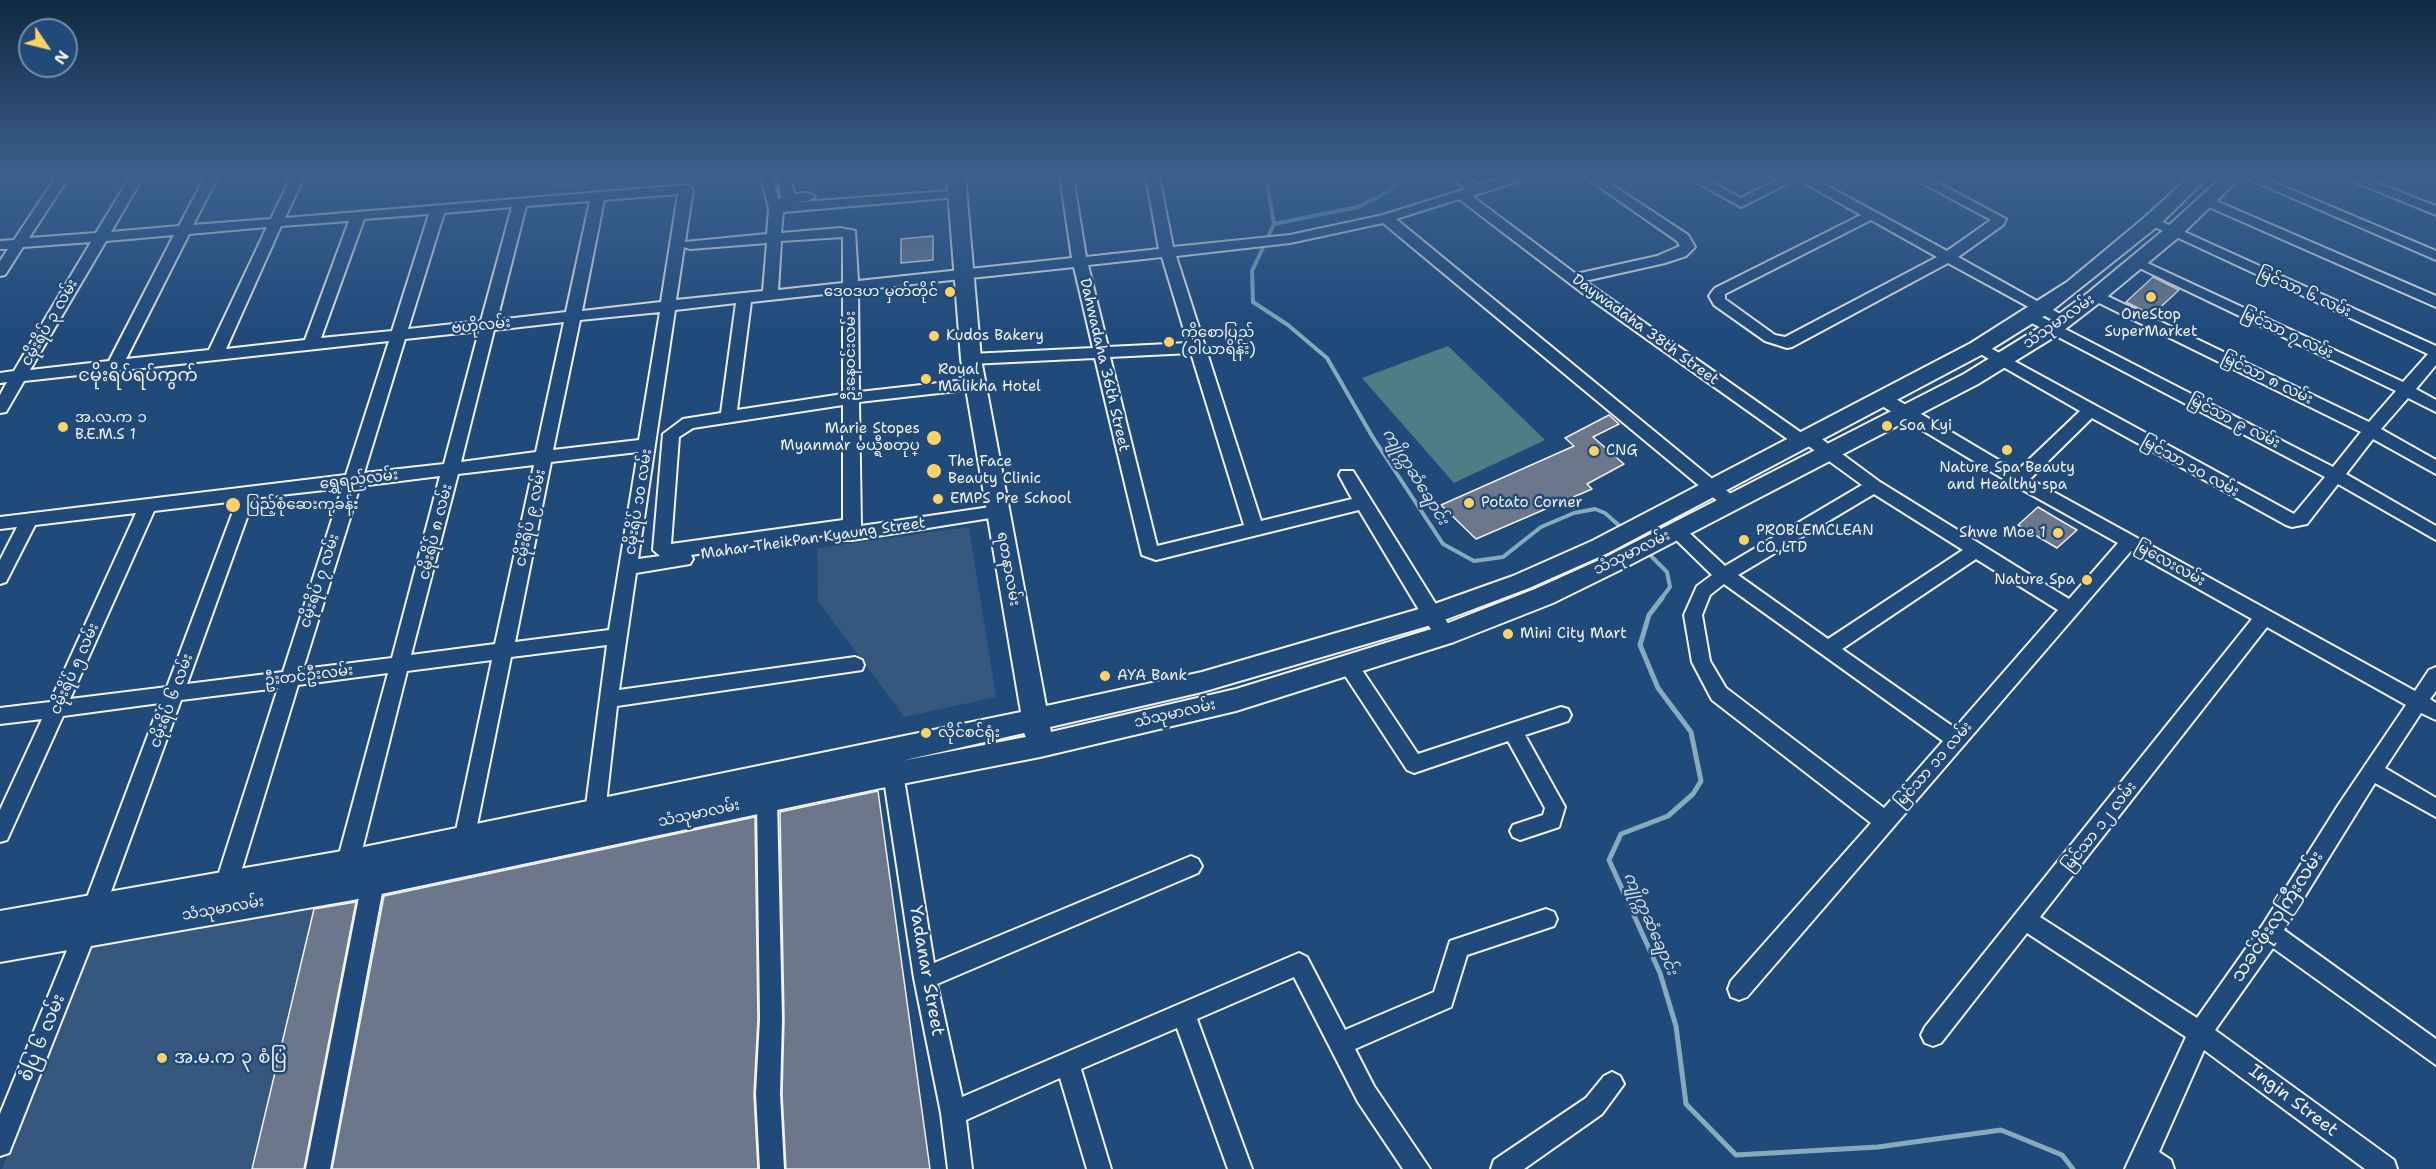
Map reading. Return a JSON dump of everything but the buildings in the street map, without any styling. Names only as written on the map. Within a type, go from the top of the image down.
[{"type":"main road","name":"ရတနာလမ်း","points":[[959,232],[971,359],[1040,746]]},
{"type":"main road","name":"သံသုမာလမ်း","points":[[1607,555],[1650,521],[1978,348],[2036,313],[2074,286],[2140,232]]},
{"type":"main road","name":"သံသုမာလမ်း","points":[[0,924],[90,921],[767,800],[893,773],[1040,746],[1236,700],[1349,666],[1438,625],[1521,582],[1673,534],[1829,454],[2000,362],[2096,296],[2172,233]]},
{"type":"main road","name":"သံသုမာလမ်း","points":[[0,948],[90,921],[226,885],[358,873],[464,840],[875,756],[1202,682],[1438,625]]},
{"type":"street","points":[[0,272],[26,232]]},
{"type":"street","name":"ငမိုးရိပ် ၃ လမ်း","points":[[0,408],[103,232]]},
{"type":"street","points":[[0,245],[165,232]]},
{"type":"street","points":[[115,365],[183,232]]},
{"type":"street","points":[[215,355],[272,232]]},
{"type":"street","points":[[311,344],[352,232]]},
{"type":"street","name":"ငမိုးရိပ် ၇ လမ်း","points":[[226,885],[289,678],[431,232]]},
{"type":"street","name":"ငမိုးရိပ် ၈ လမ်း","points":[[318,1169],[358,873],[402,664],[513,232]]},
{"type":"street","name":"ငမိုးရိပ် ၉ လမ်း","points":[[464,840],[591,232]]},
{"type":"street","name":"ငမိုးရိပ် ၁၀ လမ်း","points":[[595,813],[608,699],[681,232]]},
{"type":"street","points":[[770,295],[774,232]]},
{"type":"street","name":"ဦးနေဝင်းလမ်း","points":[[774,237],[848,232],[851,238],[852,529]]},
{"type":"street","name":"Dahwadaha 36th Street","points":[[1075,232],[1101,353],[1149,552],[1156,553],[1254,528]]},
{"type":"street","points":[[1163,232],[1167,251],[1254,528],[1363,503]]},
{"type":"street","name":"ဗဟိုလမ်း","points":[[0,378],[1290,239],[1324,232]]},
{"type":"street","points":[[1402,232],[1732,504]]},
{"type":"street","name":"Daywadaha 38th Street","points":[[1510,232],[1573,279],[1874,486],[2072,610]]},
{"type":"street","points":[[1573,279],[1660,260],[1681,253],[1688,247],[1683,238],[1673,232]]},
{"type":"street","points":[[1836,232],[1719,291],[1716,296],[1719,302],[1770,338],[1787,343],[1948,257],[1982,232]]},
{"type":"street","name":"မြင်သာ ၉ လမ်း","points":[[1902,232],[1948,257],[2036,313],[2337,476],[2436,534]]},
{"type":"street","name":"မြင်သာ ၆ လမ်း","points":[[2169,232],[2436,354]]},
{"type":"street","points":[[2276,232],[2436,302]]},
{"type":"street","points":[[2379,232],[2436,256]]},
{"type":"street","points":[[690,245],[774,237]]},
{"type":"street","name":"မြင်သာ ၇ လမ်း","points":[[2136,263],[2406,390],[2436,407]]},
{"type":"street","name":"မြင်သာ ၈ လမ်း","points":[[2096,296],[2371,430],[2436,468]]},
{"type":"street","points":[[728,417],[744,297]]},
{"type":"street","points":[[971,359],[1198,348]]},
{"type":"street","name":"မြင်သာ ၁၀ လမ်း","points":[[1978,348],[2292,521],[2301,520],[2337,476]]},
{"type":"street","points":[[2337,476],[2371,430],[2436,354]]},
{"type":"street","points":[[852,529],[673,551],[662,550],[671,434],[689,423],[851,398],[975,384]]},
{"type":"street","name":"မြလေးလမ်း","points":[[1883,399],[2018,480],[2428,707]]},
{"type":"street","points":[[2018,480],[2090,411]]},
{"type":"street","name":"ရွှေရည်လမ်း","points":[[0,523],[647,445]]},
{"type":"street","points":[[1347,475],[1438,625]]},
{"type":"street","points":[[1874,486],[1724,574],[1703,591],[1693,615],[1701,662],[1719,694],[1886,822]]},
{"type":"street","name":"ငမိုးရိပ် ၆ လမ်း","points":[[90,921],[248,493]]},
{"type":"street","name":"ငမိုးရိပ် ၅ လမ်း","points":[[0,833],[148,505]]},
{"type":"street","name":"Mahar TheikPan Kyaung Street","points":[[629,567],[852,529],[997,512]]},
{"type":"street","points":[[0,578],[29,520]]},
{"type":"street","points":[[1673,534],[1827,649],[1956,740]]},
{"type":"street","name":"မြင်သာ ၁၁ လမ်း","points":[[1739,989],[2129,542]]},
{"type":"street","points":[[1827,649],[1976,550]]},
{"type":"street","name":"မြင်သာ ၁၂ လမ်း","points":[[1933,1035],[2264,618]]},
{"type":"street","name":"ဦးတင်ဦးလမ်း","points":[[0,716],[618,636]]},
{"type":"street","points":[[608,699],[855,665]]},
{"type":"street","points":[[1349,666],[1414,764],[1561,715]]},
{"type":"street","name":"သခင်ဖိုးလှကြီးလမ်း","points":[[2148,1165],[2200,1033],[2270,933],[2372,771],[2428,707],[2436,675]]},
{"type":"street","points":[[1512,730],[1556,807],[1552,820],[1520,831]]},
{"type":"street","points":[[2372,771],[2436,808]]},
{"type":"street","name":"Yadanar Street","points":[[893,773],[925,978],[953,1113],[960,1169]]},
{"type":"street","points":[[767,800],[771,1019],[768,1094],[772,1169]]},
{"type":"street","points":[[925,978],[1191,866]]},
{"type":"street","points":[[1341,1044],[1443,999],[1458,948],[1546,919]]},
{"type":"street","name":"Ingin Street","points":[[2026,920],[2200,1033],[2385,1169]]},
{"type":"street","name":"စံပြ ၆ လမ်း","points":[[0,1144],[90,921]]},
{"type":"street","points":[[2270,933],[2436,1053]]},
{"type":"street","points":[[953,1113],[1299,963],[1366,1094],[1419,1169]]},
{"type":"street","points":[[1184,1014],[1239,1169]]},
{"type":"street","points":[[1068,1064],[1099,1169]]},
{"type":"street","points":[[1503,1169],[1594,1106],[1612,1084]]},
{"type":"shaded area","points":[[969,527],[996,697],[904,717],[818,601],[817,548]]},
{"type":"shaded area","name":"အ.မ.က ၃ စံပြ","points":[[316,903],[252,1169],[2,1169],[91,947]]},
{"type":"green space","points":[[1448,346],[1545,440],[1454,483],[1362,378]]},
{"type":"waterway","name":"ကျိုက္ကဆံချောင်း","points":[[1270,232],[1252,271],[1253,302],[1288,325],[1327,358],[1372,436],[1443,544],[1474,561],[1503,557],[1541,527],[1574,513],[1595,509],[1605,513],[1623,529]]},
{"type":"waterway","name":"ကျိုက္ကဆံချောင်း","points":[[1646,551],[1667,572],[1670,587],[1661,599]]},
{"type":"waterway","name":"ကျိုက္ကဆံချောင်း","points":[[1662,598],[1649,615],[1640,645],[1658,688],[1691,732],[1701,781],[1693,794],[1668,816],[1621,834],[1609,860],[1660,973],[1676,1026],[1686,1104],[1736,1155],[1878,1147],[2001,1130],[2062,1155],[2073,1169]]},
{"type":"place","name":"ဒေဝဒဟ မှတ်တိုင်","points":[[950,292]]},
{"type":"place","name":"OneStop SuperMarket","points":[[2151,297]]},
{"type":"place","name":"Kudos Bakery","points":[[934,336]]},
{"type":"place","name":"ကိုစောပြည့် (ဝါယာရိန်း)","points":[[1169,342]]},
{"type":"place","name":"Royal Malikha Hotel","points":[[926,379]]},
{"type":"place","name":"Soa Kyi","points":[[1887,426]]},
{"type":"place","name":"အ.လ.က ၁ B.E.M.S 1","points":[[63,427]]},
{"type":"place","name":"Marie Stopes Myanmar မယ္ရီစတုပ္","points":[[934,438]]},
{"type":"place","name":"Nature Spa Beauty and Healthy spa","points":[[2007,450]]},
{"type":"place","name":"CNG","points":[[1594,451]]},
{"type":"place","name":"The Face Beauty Clinic","points":[[934,471]]},
{"type":"place","name":"EMPS Pre School","points":[[938,499]]},
{"type":"place","name":"Potato Corner","points":[[1469,503]]},
{"type":"place","name":"ပြည့်စုံဆေးကုခန်း","points":[[233,505]]},
{"type":"place","name":"Shwe Moe 1","points":[[2058,533]]},
{"type":"place","name":"PROBLEMCLEAN CO.,LTD","points":[[1744,540]]},
{"type":"place","name":"Nature Spa","points":[[2087,580]]},
{"type":"place","name":"Mini City Mart","points":[[1508,634]]},
{"type":"place","name":"AYA Bank","points":[[1105,676]]},
{"type":"place","name":"လိုင်စင်ရုံး","points":[[926,733]]},
{"type":"place","name":"အ.မ.က ၃ စံပြ","points":[[162,1058]]},
{"type":"district","name":"ငမိုးရိပ်ရပ်ကွက်","points":[[138,376]]}]
